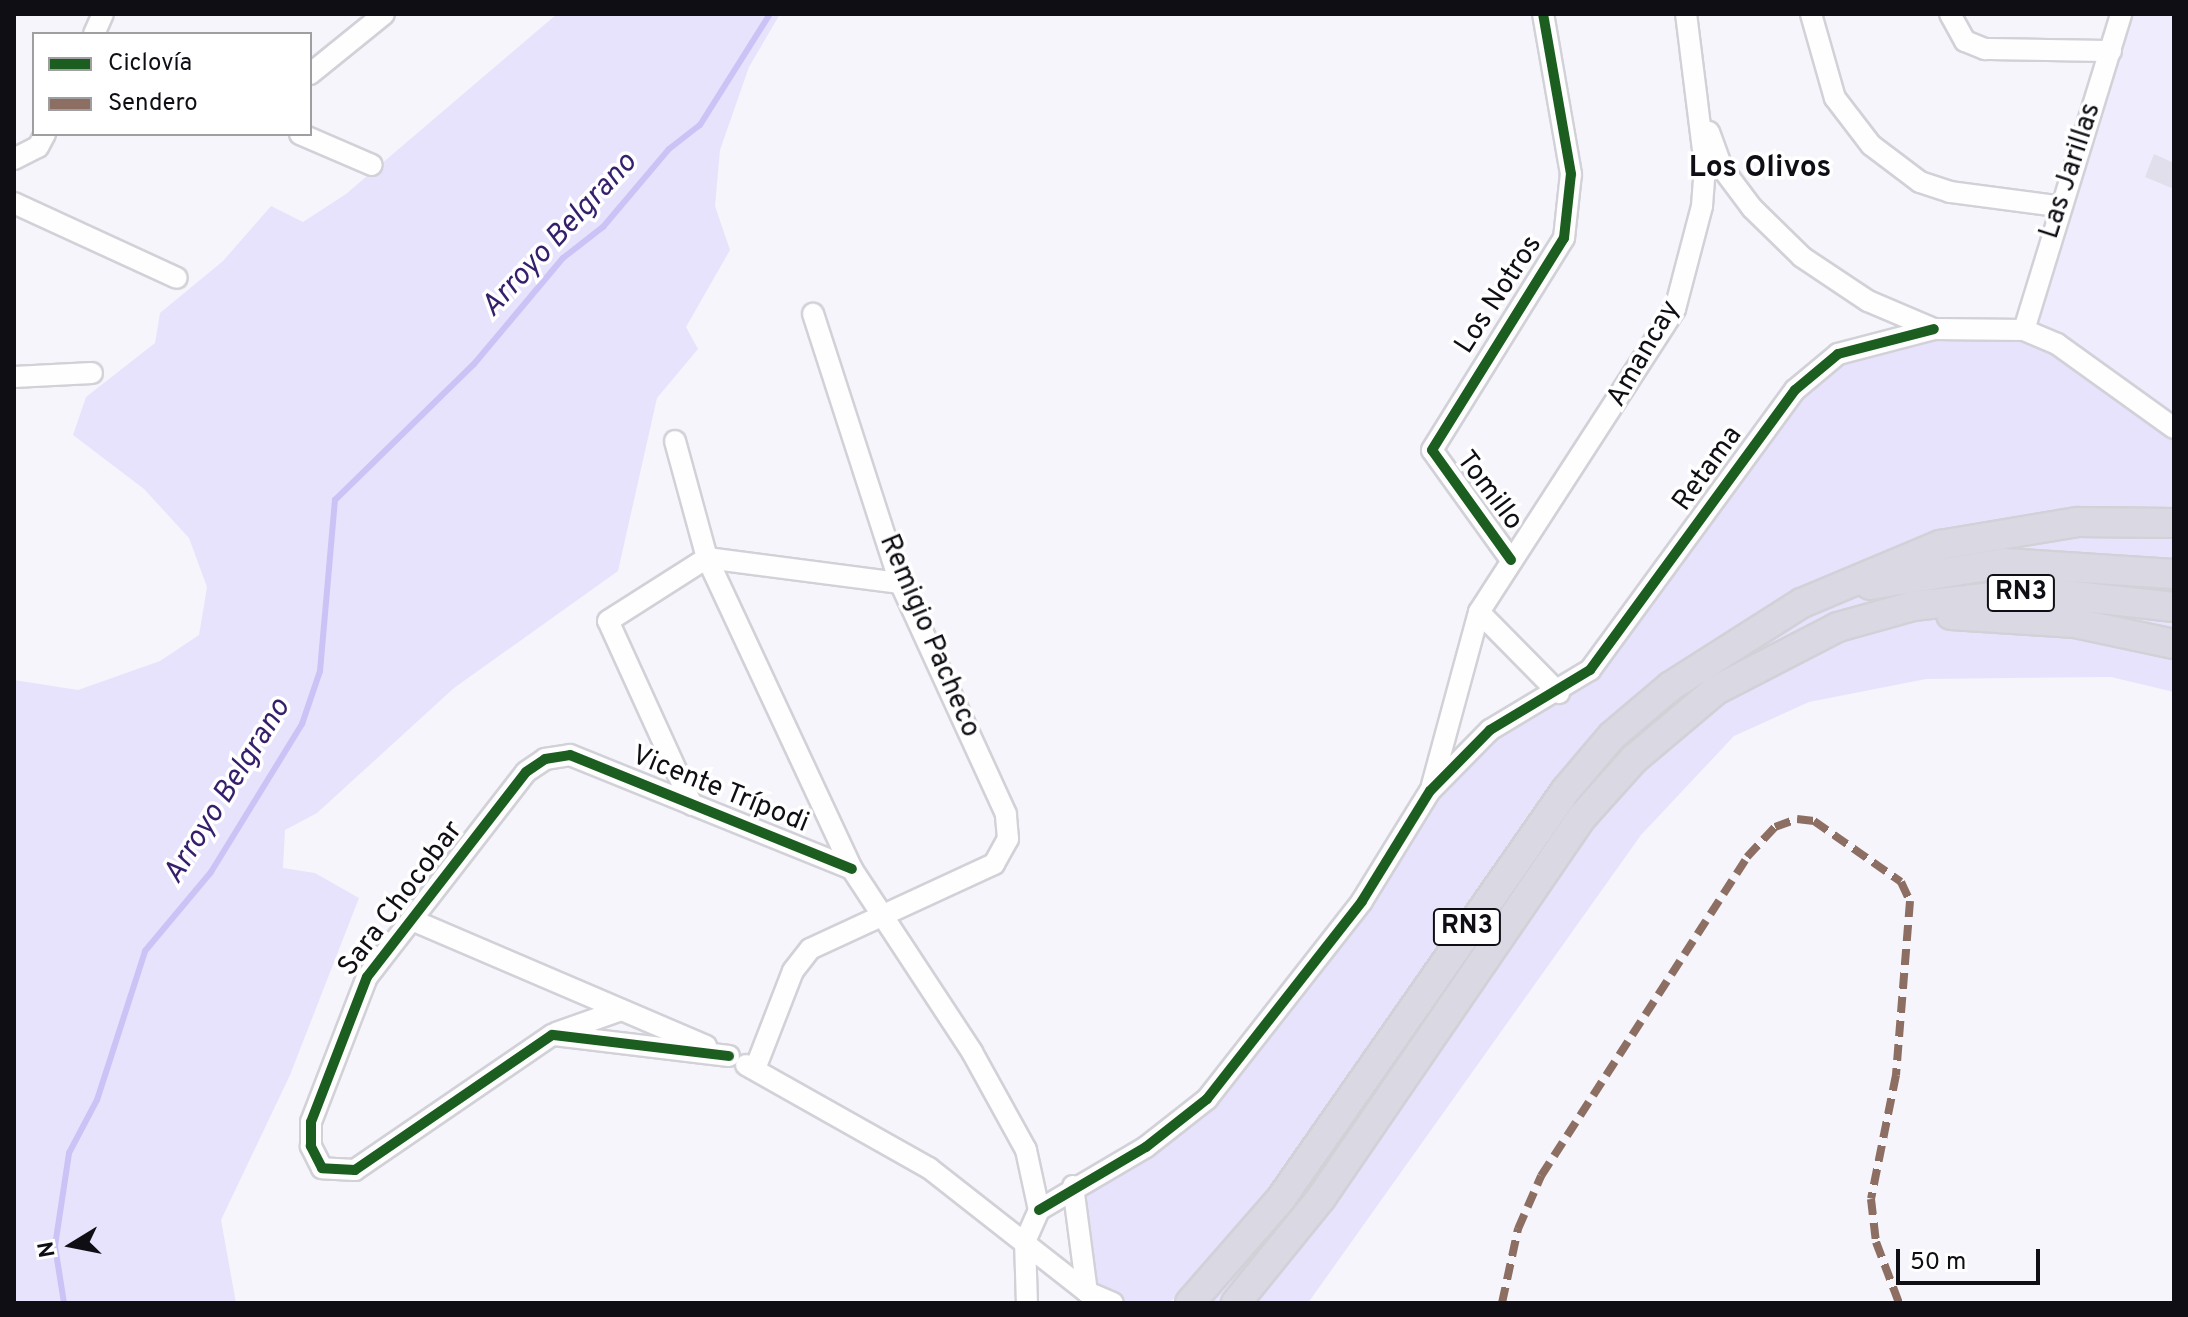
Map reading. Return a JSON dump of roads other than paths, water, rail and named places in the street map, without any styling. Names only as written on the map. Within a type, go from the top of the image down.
[{"type":"highway","points":[[1765,625],[1840,584],[1940,545],[2078,522],[2174,523]]},
{"type":"highway","name":"RN3","points":[[1190,1303],[1280,1200],[1592,758],[1671,686],[1765,625],[1852,590],[1975,565],[2063,563],[2174,574]]},
{"type":"highway","name":"RN3","points":[[1236,1303],[1321,1198],[1606,787],[1716,690],[1783,652],[1870,617],[1953,598],[2038,592],[2174,607]]},
{"type":"highway","points":[[1870,617],[2004,614],[2174,644]]},
{"type":"highway","points":[[1166,1303],[1216,1274]]},
{"type":"street","points":[[312,72],[384,14]]},
{"type":"street","name":"Los Notros","points":[[1432,450],[1564,238],[1571,174],[1543,14]]},
{"type":"street","name":"Amancay","points":[[1430,791],[1479,612],[1675,309],[1702,206],[1701,110],[1686,14]]},
{"type":"street","points":[[1811,14],[1835,98],[1871,145],[1920,182],[1950,192],[2057,206]]},
{"type":"street","points":[[1950,14],[1965,41],[1985,49],[2111,51]]},
{"type":"street","name":"Las Jarillas","points":[[2024,330],[2057,206],[2121,14]]},
{"type":"street","points":[[1701,110],[1722,168],[1802,257],[1868,301],[1934,329],[2024,330],[2057,344],[2174,428]]},
{"type":"street","points":[[14,159],[38,147],[44,136]]},
{"type":"street","points":[[305,136],[372,165]]},
{"type":"street","points":[[14,203],[177,278]]},
{"type":"street","name":"Remigio Pacheco","points":[[813,314],[900,583],[1006,814],[1008,839],[994,864],[885,920]]},
{"type":"street","name":"Retama","points":[[1430,791],[1490,730],[1559,693],[1590,670],[1795,390],[1838,354],[1934,329]]},
{"type":"street","points":[[14,377],[92,373]]},
{"type":"street","points":[[675,441],[707,558],[852,869],[1018,1133],[1039,1210]]},
{"type":"street","name":"Tomillo","points":[[1432,450],[1511,560]]},
{"type":"street","points":[[707,558],[900,583]]},
{"type":"street","name":"Vicente Trípodi","points":[[692,805],[608,621],[707,558]]},
{"type":"street","points":[[1479,612],[1559,693]]},
{"type":"street","name":"Vicente Trípodi","points":[[570,755],[852,869]]},
{"type":"street","name":"Sara Chocobar","points":[[552,1035],[355,1170],[322,1168],[311,1146],[311,1122],[358,995],[526,772],[570,755]]},
{"type":"street","points":[[1027,1303],[1025,1241],[1039,1210],[1073,1186],[1146,1147],[1207,1099],[1362,901],[1430,791]]},
{"type":"street","points":[[412,920],[755,1069],[929,1168],[1087,1292],[1113,1303]]},
{"type":"street","points":[[755,1069],[793,971],[810,949],[885,920]]},
{"type":"street","points":[[552,1035],[621,1010]]},
{"type":"street","points":[[552,1035],[729,1056]]},
{"type":"street","points":[[1073,1186],[1087,1292]]},
{"type":"waterway","name":"Arroyo Belgrano","points":[[64,1303],[55,1246],[69,1153],[97,1100],[145,951],[211,872],[302,724],[320,671],[335,500],[474,364],[563,258],[603,227],[669,149],[700,125],[770,14]]},
{"type":"district","name":"Los Olivos","points":[[1760,169]]}]
